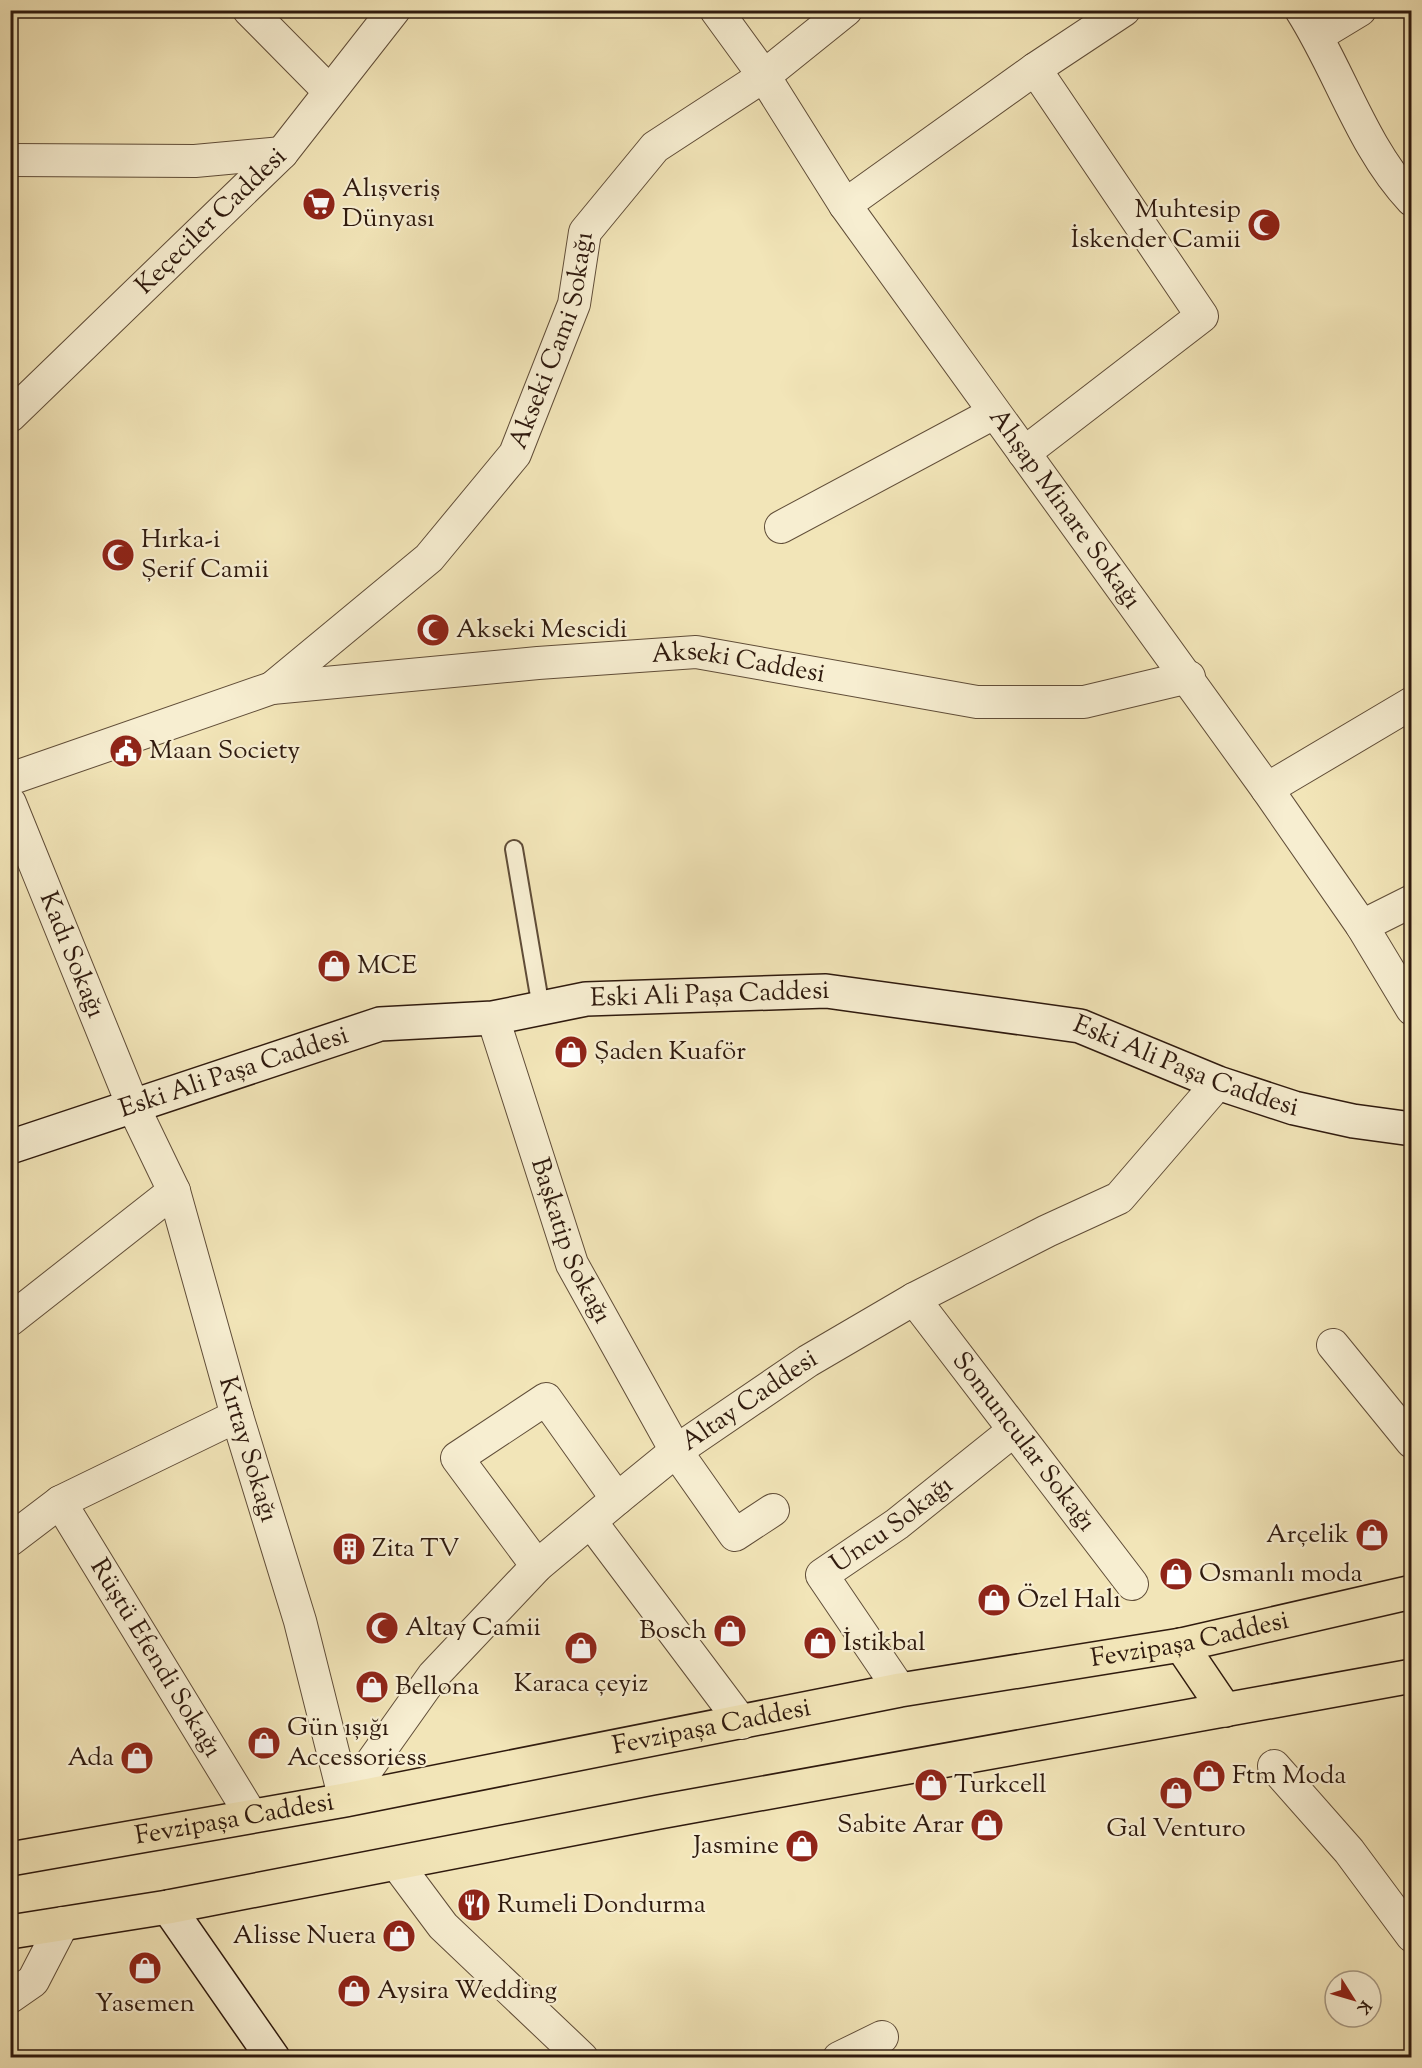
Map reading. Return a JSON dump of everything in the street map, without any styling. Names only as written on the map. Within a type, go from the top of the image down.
[{"type":"main road","name":"Fevzipaşa Caddesi","points":[[10,1859],[345,1800],[900,1690],[1181,1645],[1412,1592]]},
{"type":"main road","points":[[1181,1645],[1226,1710]]},
{"type":"main road","points":[[10,1932],[168,1907],[693,1805],[1412,1676]]},
{"type":"street","points":[[249,10],[329,92]]},
{"type":"street","name":"Keçeciler Caddesi","points":[[10,416],[282,153],[394,10]]},
{"type":"street","name":"Ahşap Minare Sokağı","points":[[717,10],[764,76],[845,205],[1268,789],[1362,926],[1412,1009]]},
{"type":"street","name":"Akseki Cami Sokağı","points":[[272,688],[429,558],[514,454],[574,304],[585,232],[655,147],[764,76],[846,10]]},
{"type":"street","points":[[845,205],[1035,69],[1124,10]]},
{"type":"street","points":[[1360,10],[1309,23],[1401,169],[1412,200]]},
{"type":"street","points":[[1024,453],[1202,316],[1035,69]]},
{"type":"street","points":[[10,160],[195,161],[282,153]]},
{"type":"street","points":[[781,527],[994,413]]},
{"type":"street","name":"Akseki Caddesi","points":[[10,779],[272,688],[538,663],[696,652],[977,702],[1084,702],[1189,677]]},
{"type":"street","points":[[1268,789],[1412,703]]},
{"type":"street","name":"Kadı Sokağı","points":[[10,803],[133,1106]]},
{"type":"street","points":[[1362,926],[1412,901]]},
{"type":"street","name":"Eski Ali Paşa Caddesi","points":[[10,1147],[380,1024],[493,1018],[586,999],[826,991],[1080,1026],[1218,1083],[1294,1108],[1353,1121],[1412,1130]]},
{"type":"street","name":"Başkatip Sokağı","points":[[493,1018],[572,1264],[676,1451],[735,1535],[773,1510]]},
{"type":"street","name":"Altay Caddesi","points":[[345,1800],[433,1676],[537,1566],[617,1499],[676,1451],[808,1361],[914,1299],[1047,1231],[1119,1198],[1218,1083]]},
{"type":"street","name":"Kırtay Sokağı","points":[[133,1106],[174,1191],[237,1416],[300,1621],[345,1800]]},
{"type":"street","points":[[10,1320],[174,1191]]},
{"type":"street","name":"Somuncular Sokağı","points":[[914,1299],[1132,1584]]},
{"type":"street","points":[[1333,1345],[1412,1442]]},
{"type":"street","points":[[537,1566],[457,1458],[546,1399],[617,1499]]},
{"type":"street","points":[[10,1540],[60,1502],[237,1416]]},
{"type":"street","name":"Uncu Sokağı","points":[[900,1690],[822,1575],[897,1524],[1013,1431]]},
{"type":"street","name":"Rüştü Efendi Sokağı","points":[[60,1502],[251,1815]]},
{"type":"street","points":[[591,1522],[742,1723]]},
{"type":"street","points":[[1274,1766],[1349,1851],[1412,1936]]},
{"type":"street","points":[[396,1863],[443,1926],[582,2058]]},
{"type":"street","points":[[168,1907],[273,2058]]},
{"type":"street","points":[[10,1997],[33,1981],[63,1923]]},
{"type":"street","points":[[839,2058],[882,2037]]},
{"type":"lane","points":[[514,849],[541,1008]]},
{"type":"place","name":"Alışveriş Dünyası","points":[[319,204]]},
{"type":"place","name":"Muhtesip İskender Camii","points":[[1264,225]]},
{"type":"place","name":"Hırka-i Şerif Camii","points":[[118,555]]},
{"type":"place","name":"Akseki Mescidi","points":[[433,630]]},
{"type":"place","name":"Maan Society","points":[[126,751]]},
{"type":"place","name":"MCE","points":[[334,966]]},
{"type":"place","name":"Şaden Kuaför","points":[[571,1052]]},
{"type":"place","name":"Arçelik","points":[[1372,1535]]},
{"type":"place","name":"Zita TV","points":[[349,1549]]},
{"type":"place","name":"Osmanlı moda","points":[[1176,1574]]},
{"type":"place","name":"Özel Halı","points":[[994,1600]]},
{"type":"place","name":"Altay Camii","points":[[382,1628]]},
{"type":"place","name":"Bosch","points":[[730,1631]]},
{"type":"place","name":"İstikbal","points":[[820,1643]]},
{"type":"place","name":"Karaca çeyiz","points":[[581,1648]]},
{"type":"place","name":"Bellona","points":[[372,1687]]},
{"type":"place","name":"Gün ışığı Accessoriess","points":[[264,1743]]},
{"type":"place","name":"Ada","points":[[137,1758]]},
{"type":"place","name":"Ftm Moda","points":[[1209,1776]]},
{"type":"place","name":"Turkcell","points":[[931,1785]]},
{"type":"place","name":"Gal Venturo","points":[[1176,1793]]},
{"type":"place","name":"Sabite Arar","points":[[987,1825]]},
{"type":"place","name":"Jasmine","points":[[802,1846]]},
{"type":"place","name":"Rumeli Dondurma","points":[[474,1905]]},
{"type":"place","name":"Alisse Nuera","points":[[399,1936]]},
{"type":"place","name":"Yasemen","points":[[145,1968]]},
{"type":"place","name":"Aysira Wedding","points":[[354,1991]]}]
